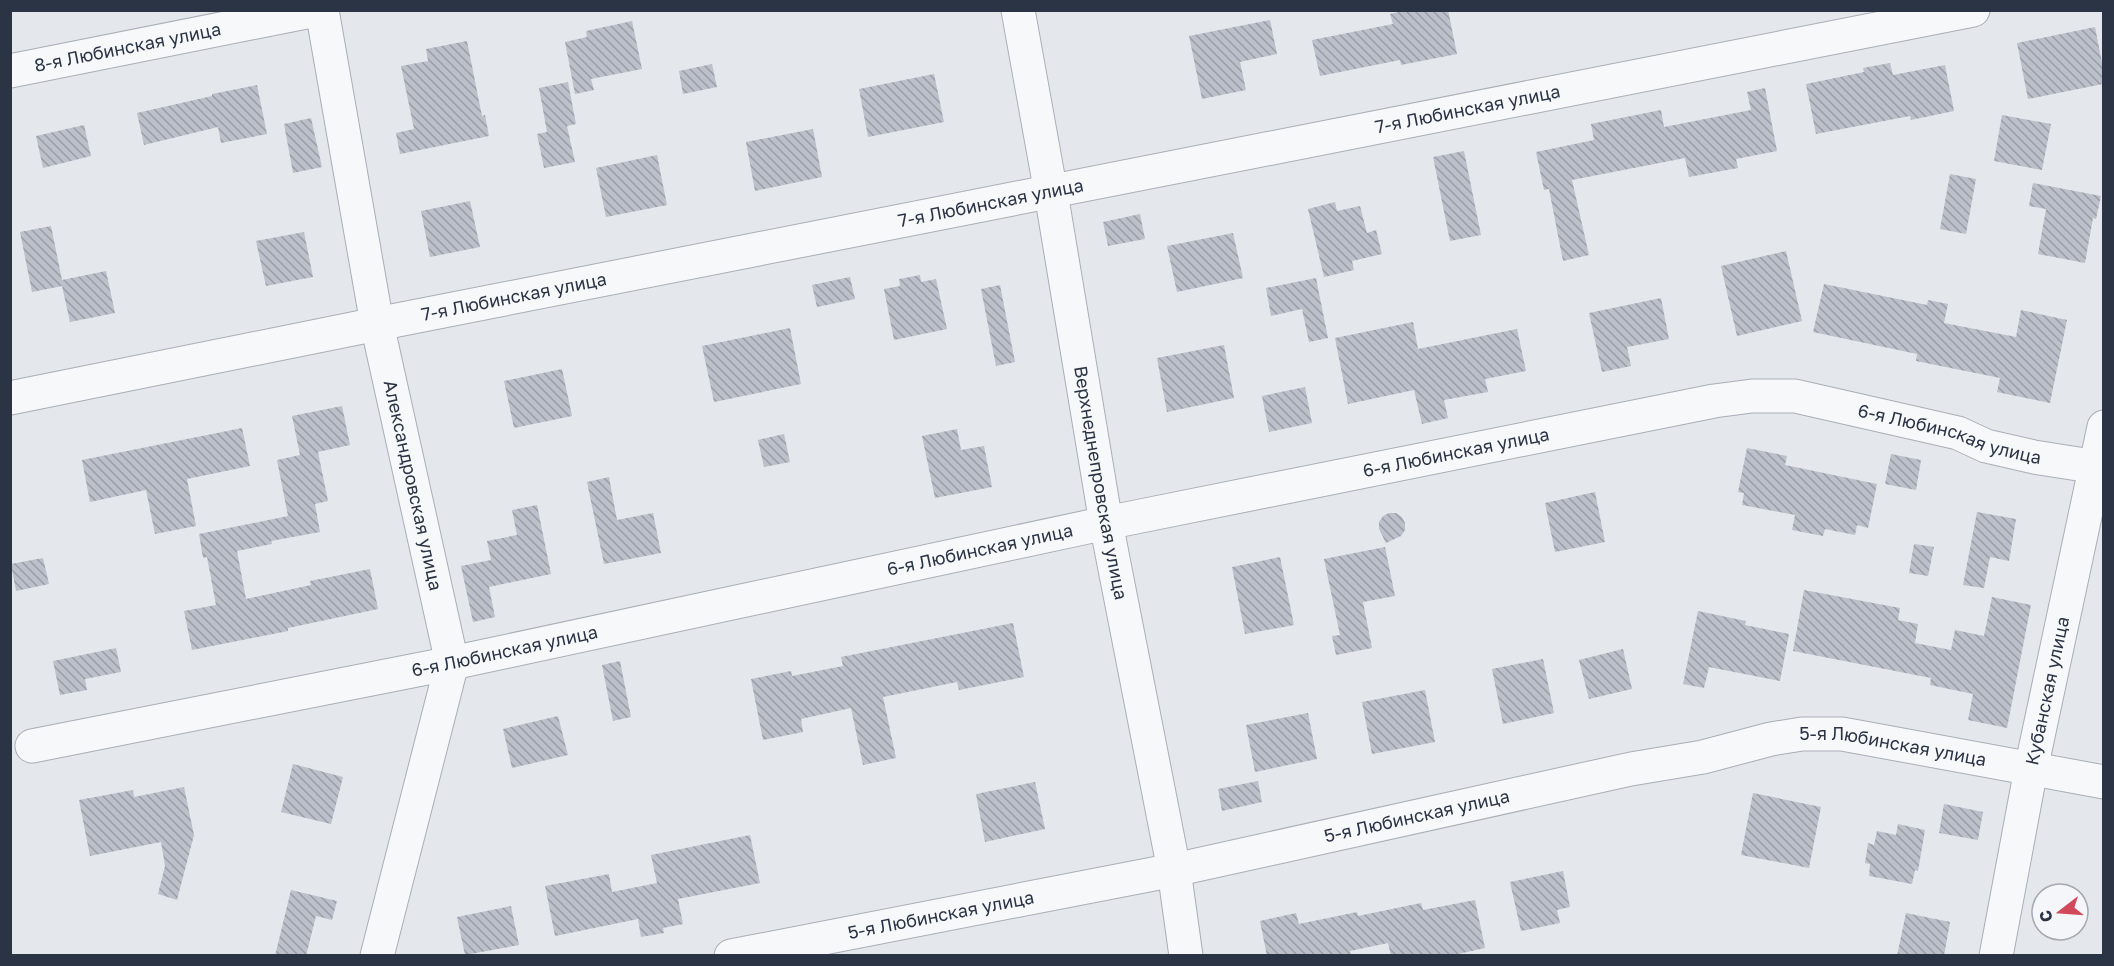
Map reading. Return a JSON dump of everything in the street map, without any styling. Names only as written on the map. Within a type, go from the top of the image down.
[{"type":"street","name":"8-я Любинская улица","points":[[10,71],[316,10]]},
{"type":"street","name":"Александровская улица","points":[[322,10],[377,324],[452,663],[377,956]]},
{"type":"street","name":"Верхнеднепровская улица","points":[[1018,10],[1106,523],[1174,870],[1186,956]]},
{"type":"street","name":"7-я Любинская улица","points":[[10,398],[1973,10]]},
{"type":"street","name":"6-я Любинская улица","points":[[32,746],[452,663],[1106,523],[1702,403],[1752,396],[1795,396],[1958,433],[1986,446],[2034,457],[2100,467]]},
{"type":"street","name":"Кубанская улица","points":[[1996,956],[2031,769],[2100,467],[2103,427]]},
{"type":"street","name":"5-я Любинская улица","points":[[731,956],[1174,870],[1802,734],[1842,734],[2103,782]]},
{"type":"building","points":[[1407,10],[1448,10],[1457,54],[1401,65],[1400,60],[1320,76],[1312,40],[1393,24],[1390,14]]},
{"type":"building","points":[[1270,20],[1277,54],[1240,62],[1246,90],[1202,99],[1189,36]]},
{"type":"building","points":[[632,21],[642,69],[591,79],[594,90],[575,94],[565,42],[587,37],[586,31]]},
{"type":"building","points":[[2095,27],[2103,68],[2103,84],[2028,99],[2017,43]]},
{"type":"building","points":[[467,41],[482,116],[485,115],[489,136],[400,154],[396,133],[414,129],[401,66],[428,61],[426,49]]},
{"type":"building","points":[[1890,63],[1893,75],[1945,65],[1954,111],[1911,120],[1910,116],[1816,134],[1806,84],[1864,72],[1863,68]]},
{"type":"building","points":[[712,64],[717,87],[683,94],[679,71]]},
{"type":"building","points":[[934,74],[944,122],[868,137],[859,89]]},
{"type":"building","points":[[568,82],[576,124],[567,126],[575,162],[544,168],[537,134],[547,132],[539,88]]},
{"type":"building","points":[[257,85],[267,134],[221,143],[218,127],[144,145],[137,113]]},
{"type":"building","points":[[1765,88],[1777,151],[1736,159],[1738,168],[1689,177],[1685,158],[1572,180],[1589,255],[1563,261],[1549,189],[1544,190],[1536,152],[1594,140],[1591,124],[1661,110],[1664,127],[1751,110],[1747,92]]},
{"type":"building","points":[[2002,115],[2051,124],[2042,170],[1994,161]]},
{"type":"building","points":[[311,118],[322,167],[293,173],[284,124]]},
{"type":"building","points":[[84,125],[91,156],[43,168],[36,136]]},
{"type":"building","points":[[813,129],[822,177],[755,191],[746,142]]},
{"type":"building","points":[[1464,151],[1481,235],[1450,241],[1433,157]]},
{"type":"building","points":[[657,155],[667,205],[606,217],[596,168]]},
{"type":"building","points":[[1950,174],[1976,179],[1966,234],[1940,229]]},
{"type":"building","points":[[2033,183],[2101,196],[2096,219],[2093,218],[2085,263],[2038,254],[2046,209],[2029,206]]},
{"type":"building","points":[[470,201],[480,247],[430,257],[421,211]]},
{"type":"building","points":[[1335,202],[1337,211],[1360,206],[1367,233],[1376,230],[1382,254],[1352,261],[1354,270],[1324,277],[1308,209]]},
{"type":"building","points":[[1140,214],[1145,239],[1108,246],[1103,222]]},
{"type":"building","points":[[51,226],[62,280],[106,271],[115,313],[70,322],[62,286],[32,292],[20,232]]},
{"type":"building","points":[[304,232],[313,277],[266,286],[256,241]]},
{"type":"building","points":[[1233,233],[1243,278],[1177,292],[1167,246]]},
{"type":"building","points":[[1786,251],[1802,321],[1737,336],[1721,266]]},
{"type":"building","points":[[920,275],[921,282],[936,279],[947,329],[894,340],[884,289],[900,286],[899,279]]},
{"type":"building","points":[[850,277],[855,299],[817,307],[812,285]]},
{"type":"building","points":[[1316,278],[1328,338],[1309,342],[1302,309],[1271,316],[1266,288]]},
{"type":"building","points":[[1824,284],[1927,305],[1928,300],[1948,304],[1944,323],[2016,337],[2021,310],[2067,320],[2050,403],[1997,392],[2000,378],[1916,361],[1917,354],[1813,332]]},
{"type":"building","points":[[1000,285],[1015,362],[996,366],[981,289]]},
{"type":"building","points":[[1661,298],[1669,339],[1627,347],[1631,366],[1602,372],[1589,313]]},
{"type":"building","points":[[1413,322],[1418,349],[1517,329],[1526,371],[1485,379],[1488,392],[1444,400],[1448,418],[1422,424],[1414,390],[1348,404],[1335,338]]},
{"type":"building","points":[[790,328],[801,384],[714,402],[702,346]]},
{"type":"building","points":[[1224,345],[1234,398],[1167,412],[1157,358]]},
{"type":"building","points":[[562,369],[572,416],[514,428],[504,381]]},
{"type":"building","points":[[1305,387],[1312,423],[1269,432],[1262,396]]},
{"type":"building","points":[[342,406],[350,445],[318,452],[328,501],[315,504],[320,532],[271,541],[272,544],[237,551],[246,599],[311,585],[310,581],[370,569],[378,609],[288,628],[288,631],[192,650],[184,611],[216,605],[207,557],[203,558],[199,534],[288,516],[277,460],[300,455],[292,416]]},
{"type":"building","points":[[242,428],[250,466],[187,479],[196,526],[155,534],[146,490],[90,502],[82,460]]},
{"type":"building","points":[[957,429],[961,450],[984,446],[992,487],[935,498],[922,436]]},
{"type":"building","points":[[784,434],[790,462],[764,467],[758,440]]},
{"type":"building","points":[[1747,448],[1787,456],[1785,465],[1877,484],[1868,528],[1857,525],[1855,535],[1825,529],[1823,536],[1792,530],[1795,515],[1742,505],[1744,493],[1738,492]]},
{"type":"building","points":[[1891,454],[1921,460],[1916,490],[1885,484]]},
{"type":"building","points":[[609,477],[617,520],[653,513],[661,553],[604,564],[587,482]]},
{"type":"building","points":[[1595,492],[1605,542],[1555,552],[1545,503]]},
{"type":"building","points":[[537,505],[551,574],[489,587],[495,617],[473,622],[461,566],[491,560],[487,541],[517,535],[512,510]]},
{"type":"building","points":[[1977,512],[2016,519],[2009,561],[1990,557],[1984,588],[1963,585]]},
{"type":"building","points":[[1389,513],[1396,513],[1402,517],[1405,530],[1401,536],[1386,543],[1379,529],[1379,522]]},
{"type":"building","points":[[1914,544],[1934,547],[1928,576],[1909,573]]},
{"type":"building","points":[[1385,547],[1395,596],[1363,602],[1372,648],[1336,655],[1332,636],[1340,635],[1324,559]]},
{"type":"building","points":[[1280,557],[1294,625],[1245,634],[1232,567]]},
{"type":"building","points":[[43,558],[49,584],[16,591],[11,564]]},
{"type":"building","points":[[1804,590],[1900,608],[1898,620],[1918,624],[1915,643],[1951,650],[1955,630],[1984,636],[1992,597],[2031,605],[2007,728],[1968,720],[1973,694],[1930,685],[1931,678],[1793,651]]},
{"type":"building","points":[[1698,611],[1746,621],[1745,625],[1789,634],[1780,681],[1709,667],[1704,688],[1683,684]]},
{"type":"building","points":[[1013,623],[1024,677],[959,690],[957,682],[883,697],[896,758],[863,765],[851,708],[801,719],[803,732],[763,740],[751,679],[791,671],[792,676],[843,666],[841,657]]},
{"type":"building","points":[[116,648],[121,672],[85,679],[87,690],[60,695],[53,661]]},
{"type":"building","points":[[1623,649],[1632,689],[1589,699],[1579,660]]},
{"type":"building","points":[[1543,659],[1554,713],[1503,724],[1492,669]]},
{"type":"building","points":[[620,661],[631,717],[613,721],[602,665]]},
{"type":"building","points":[[1425,690],[1435,742],[1372,754],[1362,702]]},
{"type":"building","points":[[1308,713],[1317,759],[1255,772],[1246,725]]},
{"type":"building","points":[[558,716],[568,755],[512,768],[503,729]]},
{"type":"building","points":[[293,764],[343,777],[331,824],[281,812]]},
{"type":"building","points":[[1258,781],[1262,802],[1222,811],[1218,789]]},
{"type":"building","points":[[1035,782],[1045,829],[985,842],[976,794]]},
{"type":"building","points":[[184,787],[194,835],[177,900],[158,894],[165,866],[161,842],[90,856],[79,800],[133,790],[134,797]]},
{"type":"building","points":[[1753,793],[1821,807],[1809,868],[1741,855]]},
{"type":"building","points":[[1944,804],[1983,812],[1978,840],[1939,833]]},
{"type":"building","points":[[1898,824],[1925,830],[1918,871],[1915,870],[1912,884],[1869,876],[1870,864],[1865,863],[1868,843],[1874,845],[1877,831],[1896,835]]},
{"type":"building","points":[[750,835],[760,883],[678,899],[683,924],[663,928],[664,933],[641,937],[638,919],[555,936],[545,886],[609,874],[612,892],[657,883],[651,855]]},
{"type":"building","points":[[1563,871],[1570,907],[1557,910],[1560,923],[1521,931],[1510,882]]},
{"type":"building","points":[[291,890],[337,901],[332,920],[316,916],[306,956],[275,956]]},
{"type":"building","points":[[1475,900],[1485,948],[1449,956],[1391,956],[1388,943],[1350,951],[1351,956],[1267,956],[1260,921],[1296,913],[1299,924],[1357,912],[1358,916],[1421,903],[1423,910]]},
{"type":"building","points":[[511,906],[519,945],[465,955],[457,917]]},
{"type":"building","points":[[1906,913],[1950,922],[1944,956],[1897,956]]}]
